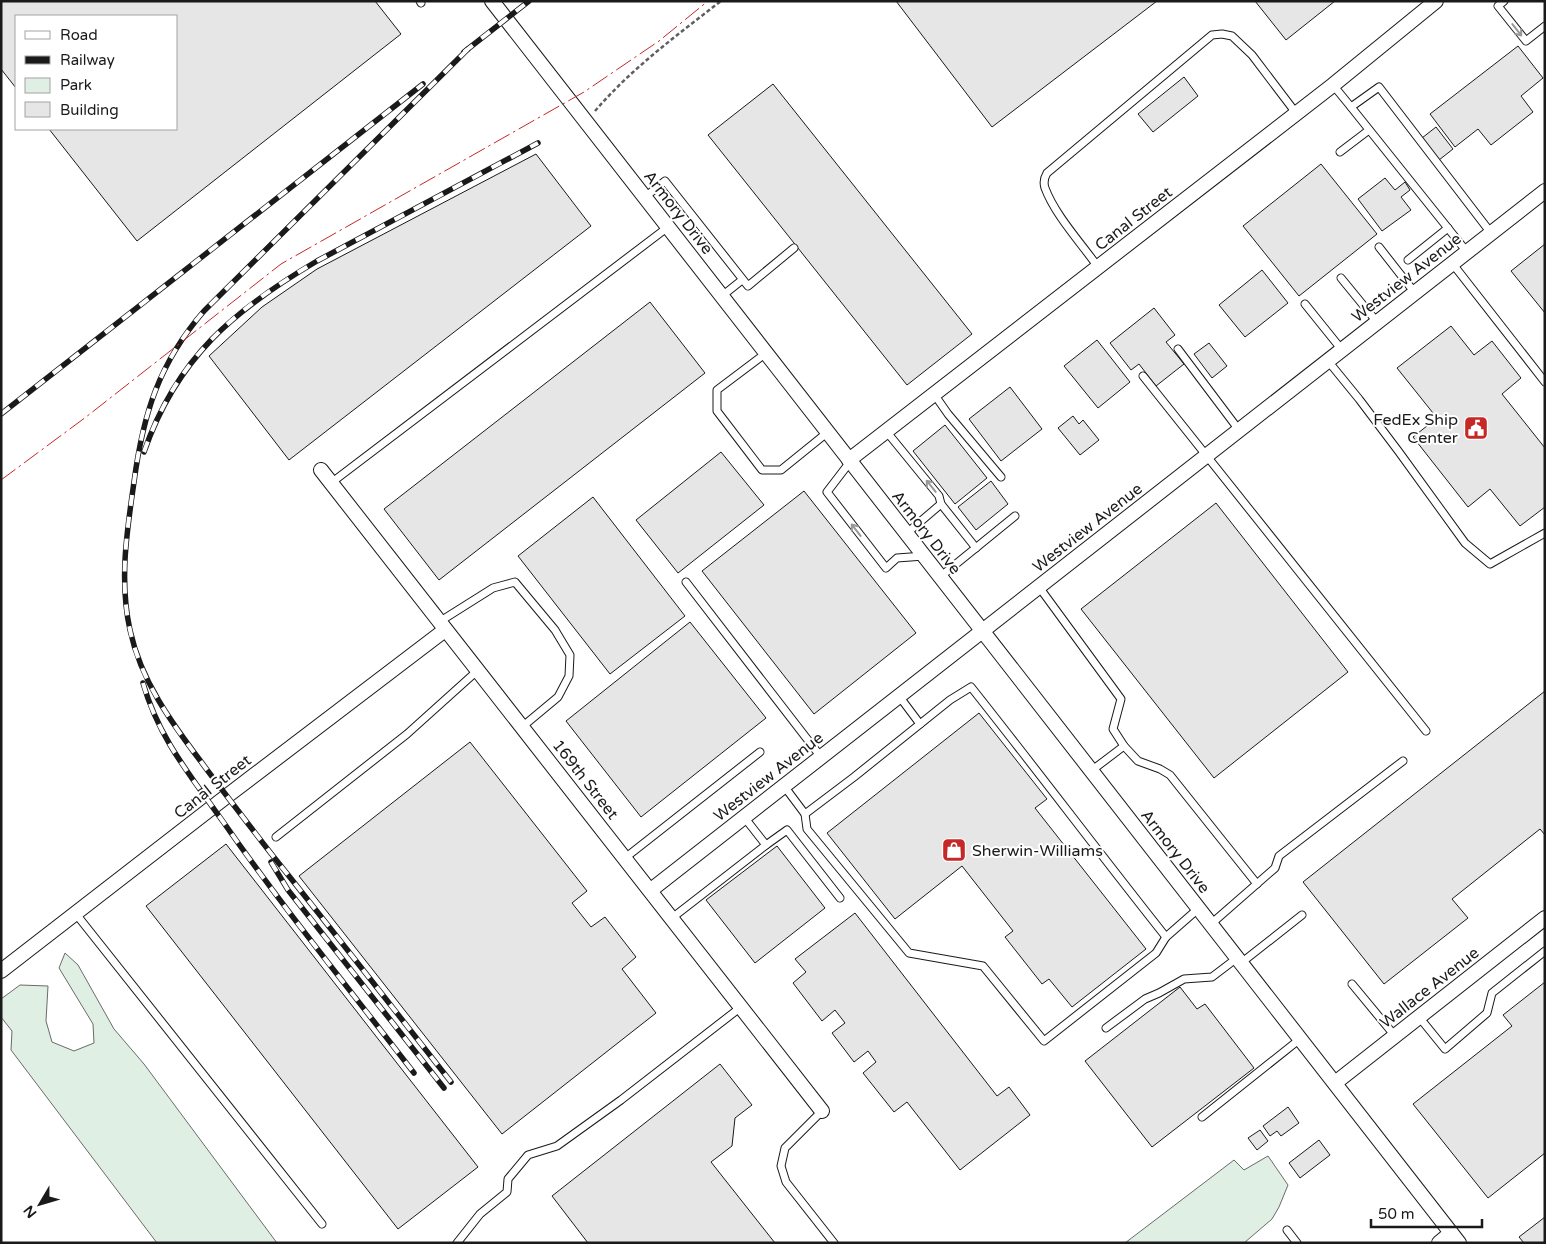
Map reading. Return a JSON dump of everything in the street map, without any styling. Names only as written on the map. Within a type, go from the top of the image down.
[{"type":"street","name":"Armory Drive","points":[[492,1],[1455,1238]]},
{"type":"street","name":"Canal Street","points":[[850,461],[886,431],[1333,85],[1436,1]]},
{"type":"street","name":"Westview Avenue","points":[[651,890],[1545,191]]},
{"type":"street","name":"169th Street","points":[[320,470],[651,890],[822,1111]]},
{"type":"street","name":"Canal Street","points":[[1,971],[442,626]]},
{"type":"street","name":"Wallace Avenue","points":[[1335,1084],[1545,918]]},
{"type":"street","points":[[1439,1243],[1455,1238]]},
{"type":"lane","points":[[1504,1],[1498,6],[1526,41],[1545,26]]},
{"type":"lane","points":[[1098,268],[1056,209],[1045,187],[1045,176],[1212,35],[1232,36],[1252,56],[1296,113]]},
{"type":"lane","points":[[1333,85],[1467,252]]},
{"type":"lane","points":[[1351,107],[1379,87],[1491,233]]},
{"type":"lane","points":[[1340,152],[1369,130]]},
{"type":"lane","points":[[645,197],[665,181],[748,286],[794,248]]},
{"type":"lane","points":[[331,483],[668,227]]},
{"type":"lane","points":[[1408,260],[1448,228]]},
{"type":"lane","points":[[1379,247],[1415,293]]},
{"type":"lane","points":[[1452,264],[1545,382]]},
{"type":"lane","points":[[1341,278],[1377,322]]},
{"type":"lane","points":[[722,296],[742,280]]},
{"type":"lane","points":[[1305,304],[1342,350]]},
{"type":"lane","points":[[1178,349],[1239,430]]},
{"type":"lane","points":[[766,353],[718,390],[717,411],[762,470],[780,470],[828,432]]},
{"type":"lane","points":[[1328,361],[1394,444],[1465,543],[1490,564],[1545,533]]},
{"type":"lane","points":[[1143,376],[1426,731]]},
{"type":"lane","points":[[934,394],[948,414],[1001,476]]},
{"type":"lane","points":[[886,431],[939,496],[941,504],[976,548]]},
{"type":"lane","points":[[850,461],[827,492],[886,568],[897,558],[924,556]]},
{"type":"lane","points":[[907,533],[941,504]]},
{"type":"lane","points":[[940,577],[1015,516]]},
{"type":"lane","points":[[442,626],[493,588],[516,582],[555,630],[570,655],[569,676],[558,698],[522,727]]},
{"type":"lane","points":[[686,582],[821,757]]},
{"type":"lane","points":[[1039,587],[1121,698],[1113,729],[1124,746],[1138,761],[1170,775],[1257,884]]},
{"type":"lane","points":[[276,837],[407,734],[478,671]]},
{"type":"lane","points":[[805,814],[950,700],[971,687],[1166,937]]},
{"type":"lane","points":[[899,696],[920,724]]},
{"type":"lane","points":[[1092,771],[1124,746]]},
{"type":"lane","points":[[625,858],[760,752]]},
{"type":"lane","points":[[1211,924],[1275,868],[1279,856],[1403,761]]},
{"type":"lane","points":[[784,786],[805,814],[807,829],[909,953],[983,966],[1044,1041],[1156,952],[1166,937],[1199,908]]},
{"type":"lane","points":[[744,817],[766,845]]},
{"type":"lane","points":[[672,918],[787,830],[840,898]]},
{"type":"lane","points":[[76,914],[322,1224]]},
{"type":"lane","points":[[1106,1028],[1145,999],[1184,979],[1212,977],[1302,915]]},
{"type":"lane","points":[[1420,1017],[1445,1049],[1487,1013],[1492,992],[1545,951]]},
{"type":"lane","points":[[1352,984],[1395,1036]]},
{"type":"lane","points":[[457,1243],[480,1214],[507,1192],[508,1179],[528,1155],[557,1146],[629,1094],[741,1007]]},
{"type":"lane","points":[[1202,1117],[1300,1040]]},
{"type":"lane","points":[[822,1111],[785,1148],[781,1166],[786,1182],[834,1243]]},
{"type":"lane","points":[[1287,1230],[1297,1243]]},
{"type":"path","points":[[586,122],[620,84],[721,1]]},
{"type":"green space","points":[[65,953],[78,965],[114,1029],[144,1064],[277,1243],[157,1243],[11,1050],[12,1031],[1,1017],[1,999],[20,985],[48,986],[46,1021],[52,1042],[74,1051],[94,1043],[93,1024],[59,968]]},
{"type":"green space","points":[[1268,1156],[1288,1185],[1272,1219],[1244,1243],[1125,1243],[1234,1160],[1244,1170]]},
{"type":"building","points":[[1,1],[375,1],[401,34],[137,241],[50,130],[178,130],[178,15],[15,15],[15,87],[1,69]]},
{"type":"building","points":[[896,1],[1157,1],[992,127]]},
{"type":"building","points":[[1255,1],[1335,1],[1286,40]]},
{"type":"building","points":[[1518,46],[1543,78],[1521,96],[1533,112],[1491,145],[1478,129],[1455,147],[1430,114]]},
{"type":"building","points":[[1184,77],[1198,96],[1153,132],[1138,114]]},
{"type":"building","points":[[773,84],[972,334],[907,385],[708,135]]},
{"type":"building","points":[[1436,127],[1453,149],[1439,160],[1422,138]]},
{"type":"building","points":[[536,154],[591,226],[289,460],[209,356],[262,307],[317,269]]},
{"type":"building","points":[[1321,164],[1377,234],[1299,296],[1243,226]]},
{"type":"building","points":[[1385,178],[1395,190],[1405,182],[1410,190],[1401,197],[1411,210],[1382,231],[1358,199]]},
{"type":"building","points":[[1545,244],[1545,313],[1511,271]]},
{"type":"building","points":[[1262,270],[1288,303],[1245,337],[1219,305]]},
{"type":"building","points":[[650,302],[705,373],[439,580],[384,509]]},
{"type":"building","points":[[1154,308],[1175,335],[1166,342],[1184,364],[1156,386],[1139,364],[1131,370],[1110,343]]},
{"type":"building","name":"FedEx Ship Center","points":[[1451,326],[1474,355],[1492,341],[1521,378],[1502,394],[1545,448],[1545,507],[1520,526],[1490,489],[1468,507],[1413,437],[1437,418],[1397,368]]},
{"type":"building","points":[[1097,340],[1130,382],[1098,408],[1064,366]]},
{"type":"building","points":[[1209,343],[1227,366],[1212,378],[1194,354]]},
{"type":"building","points":[[1010,387],[1042,429],[1001,461],[969,419]]},
{"type":"building","points":[[1073,416],[1079,424],[1083,420],[1099,440],[1080,455],[1058,428]]},
{"type":"building","points":[[945,425],[987,478],[955,504],[913,451]]},
{"type":"building","points":[[721,452],[764,505],[678,573],[636,520]]},
{"type":"building","points":[[991,481],[1008,504],[976,530],[958,507]]},
{"type":"building","points":[[804,491],[916,633],[814,714],[702,571]]},
{"type":"building","points":[[593,497],[685,616],[610,674],[518,556]]},
{"type":"building","points":[[1216,503],[1348,672],[1214,778],[1081,609]]},
{"type":"building","points":[[690,622],[766,718],[641,817],[566,721]]},
{"type":"building","points":[[1545,691],[1545,835],[1540,829],[1452,899],[1468,918],[1384,984],[1303,882]]},
{"type":"building","name":"Sherwin-Williams","points":[[979,713],[1047,799],[1035,808],[1146,949],[1072,1007],[1049,979],[1042,984],[1005,937],[1013,931],[962,866],[895,919],[827,833]]},
{"type":"building","points":[[470,742],[587,891],[572,903],[591,927],[605,917],[636,957],[622,969],[656,1013],[502,1134],[299,876]]},
{"type":"building","points":[[226,844],[478,1167],[398,1229],[146,906]]},
{"type":"building","points":[[777,846],[825,908],[755,963],[706,900]]},
{"type":"building","points":[[855,913],[997,1096],[1009,1087],[1030,1115],[960,1170],[907,1102],[894,1112],[863,1073],[876,1062],[868,1051],[854,1062],[832,1033],[845,1023],[835,1010],[822,1021],[793,983],[806,972],[795,959]]},
{"type":"building","points":[[1545,982],[1545,1153],[1488,1198],[1413,1104],[1512,1026],[1503,1015]]},
{"type":"building","points":[[1180,987],[1197,1009],[1205,1004],[1254,1068],[1152,1147],[1085,1061]]},
{"type":"building","points":[[720,1064],[752,1105],[735,1118],[732,1146],[711,1162],[775,1243],[588,1243],[552,1196]]},
{"type":"building","points":[[1288,1107],[1299,1123],[1281,1136],[1277,1131],[1270,1136],[1263,1126]]},
{"type":"building","points":[[1260,1130],[1268,1141],[1257,1150],[1248,1138]]},
{"type":"building","points":[[1319,1140],[1330,1155],[1300,1178],[1289,1163]]},
{"type":"building","points":[[1545,1217],[1545,1243],[1524,1243],[1519,1237]]},
{"type":"railway","points":[[464,52],[529,1]]},
{"type":"railway","points":[[451,1082],[255,833],[190,748],[158,700],[142,667],[130,630],[125,593],[125,556],[138,457],[148,412],[164,370],[188,330],[204,311],[468,49]]},
{"type":"railway","points":[[1,414],[423,84]]},
{"type":"railway","points":[[144,452],[173,389],[191,363],[234,318],[287,279],[317,261],[538,143]]},
{"type":"railway","points":[[143,683],[158,722],[188,773],[270,887],[414,1073]]},
{"type":"railway","points":[[271,862],[288,890],[444,1088]]},
{"type":"power","points":[[1,480],[86,417],[281,264],[584,92],[659,41],[708,1]]},
{"type":"place","name":"FedEx Ship Center","points":[[1476,428]]},
{"type":"place","name":"Sherwin-Williams","points":[[954,850]]}]
